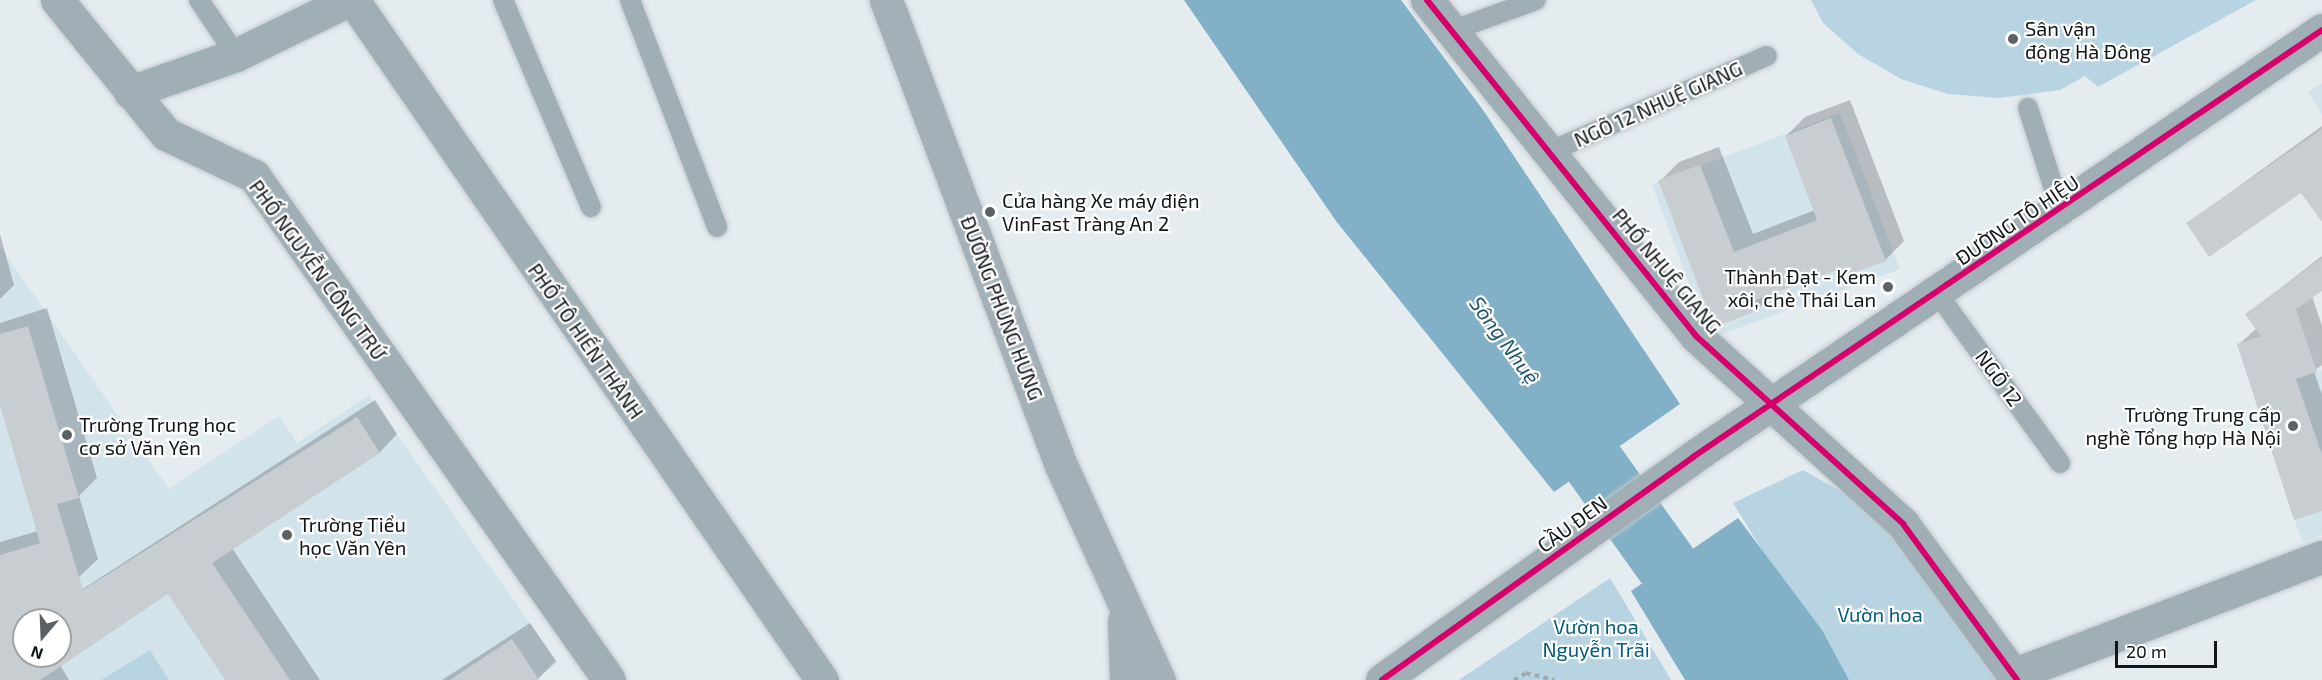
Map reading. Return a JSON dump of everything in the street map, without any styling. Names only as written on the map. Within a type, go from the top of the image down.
[{"type":"main road","name":"ĐƯỜNG PHÙNG HƯNG","points":[[886,0],[1056,453],[1124,613],[1159,680]]},
{"type":"main road","name":"ĐƯỜNG PHÙNG HƯNG","points":[[1124,613],[1126,680]]},
{"type":"street","name":"PHỐ NGUYỄN CÔNG TRỨ","points":[[57,0],[166,134],[254,176],[609,680]]},
{"type":"street","points":[[130,92],[236,55],[306,8],[351,0]]},
{"type":"street","name":"PHỐ TÔ HIẾN THÀNH","points":[[351,0],[822,680]]},
{"type":"street","name":"PHỐ NHUỆ GIANG","points":[[1427,0],[1696,336],[1777,405],[1903,524],[2016,677]]},
{"type":"street","name":"ĐƯỜNG TÔ HIỆU","points":[[1729,433],[1777,405],[2322,30]]},
{"type":"street","name":"CẦU ĐEN","points":[[1382,680],[1437,644],[1729,433]]},
{"type":"street","points":[[2016,677],[2322,556]]},
{"type":"lane","points":[[199,0],[236,55]]},
{"type":"lane","points":[[503,0],[591,207]]},
{"type":"lane","points":[[630,0],[717,227]]},
{"type":"lane","points":[[1452,31],[1536,0]]},
{"type":"lane","name":"NGÕ 12 NHUỆ GIANG","points":[[1549,152],[1767,57]]},
{"type":"lane","points":[[2028,108],[2061,211]]},
{"type":"lane","name":"NGÕ 12","points":[[1937,293],[2060,463]]},
{"type":"path","points":[[1514,680],[1526,672],[1554,680]]},
{"type":"shaded area","points":[[2322,83],[2322,115],[2308,92]]},
{"type":"shaded area","points":[[1840,113],[1900,269],[1717,336],[1704,325],[1652,184]]},
{"type":"shaded area","name":"Trường Tiểu học Văn Yên","points":[[0,246],[169,489],[279,416],[297,443],[369,395],[558,663],[534,680],[0,680]]},
{"type":"shaded area","name":"Trường Trung cấp nghề Tổng hợp Hà Nội","points":[[2301,323],[2317,371],[2322,370],[2322,535],[2302,542],[2237,344]]},
{"type":"green space","name":"Sân vận động Hà Đông","points":[[1811,0],[2256,0],[2098,87],[2085,76],[2060,90],[1999,98],[1948,94],[1901,79],[1858,54],[1823,23]]},
{"type":"green space","name":"Vườn hoa","points":[[1803,470],[1897,523],[2005,680],[1842,680],[1733,503]]},
{"type":"green space","name":"Vườn hoa Nguyễn Trãi","points":[[1610,578],[1671,680],[1459,680]]},
{"type":"green space","points":[[150,650],[169,680],[101,680]]},
{"type":"water","points":[[1184,0],[1401,0],[1483,110],[1680,404],[1554,492],[1336,221]]},
{"type":"water","points":[[1738,518],[1822,630],[1849,680],[1685,680],[1631,591]]},
{"type":"building","points":[[1831,118],[1886,261],[1840,278],[1837,270],[1753,301],[1757,311],[1714,327],[1658,180],[1700,165],[1734,252],[1817,220],[1785,136]]},
{"type":"building","points":[[2322,129],[2322,222],[2301,193],[2209,257],[2186,223]]},
{"type":"building","name":"Trường Trung cấp nghề Tổng hợp Hà Nội","points":[[2322,258],[2322,291],[2296,309],[2317,372],[2296,379],[2322,455],[2322,511],[2294,520],[2237,344],[2261,336],[2245,314]]},
{"type":"building","points":[[28,326],[79,498],[57,504],[83,590],[357,417],[380,453],[212,563],[290,680],[225,680],[168,594],[72,658],[72,608],[12,608],[12,668],[58,668],[40,680],[0,680],[0,555],[40,543],[0,405],[0,334]]},
{"type":"building","points":[[512,639],[539,680],[450,680]]},
{"type":"waterway","name":"Sông Nhuệ","points":[[1545,395],[1749,680]]},
{"type":"cycle path","points":[[1427,0],[1696,336],[1903,524],[2017,680]]},
{"type":"cycle path","points":[[1382,680],[1693,457],[2322,30]]},
{"type":"place","name":"Sân vận động Hà Đông","points":[[2013,39]]},
{"type":"place","name":"Cửa hàng Xe máy điện VinFast Tràng An 2","points":[[990,212]]},
{"type":"place","name":"Thành Đạt - Kem xôi, chè Thái Lan","points":[[1888,287]]},
{"type":"place","name":"Trường Trung cấp nghề Tổng hợp Hà Nội","points":[[2293,426]]},
{"type":"place","name":"Trường Trung học cơ sở Văn Yên","points":[[67,435]]},
{"type":"place","name":"Trường Tiểu học Văn Yên","points":[[287,535]]}]
